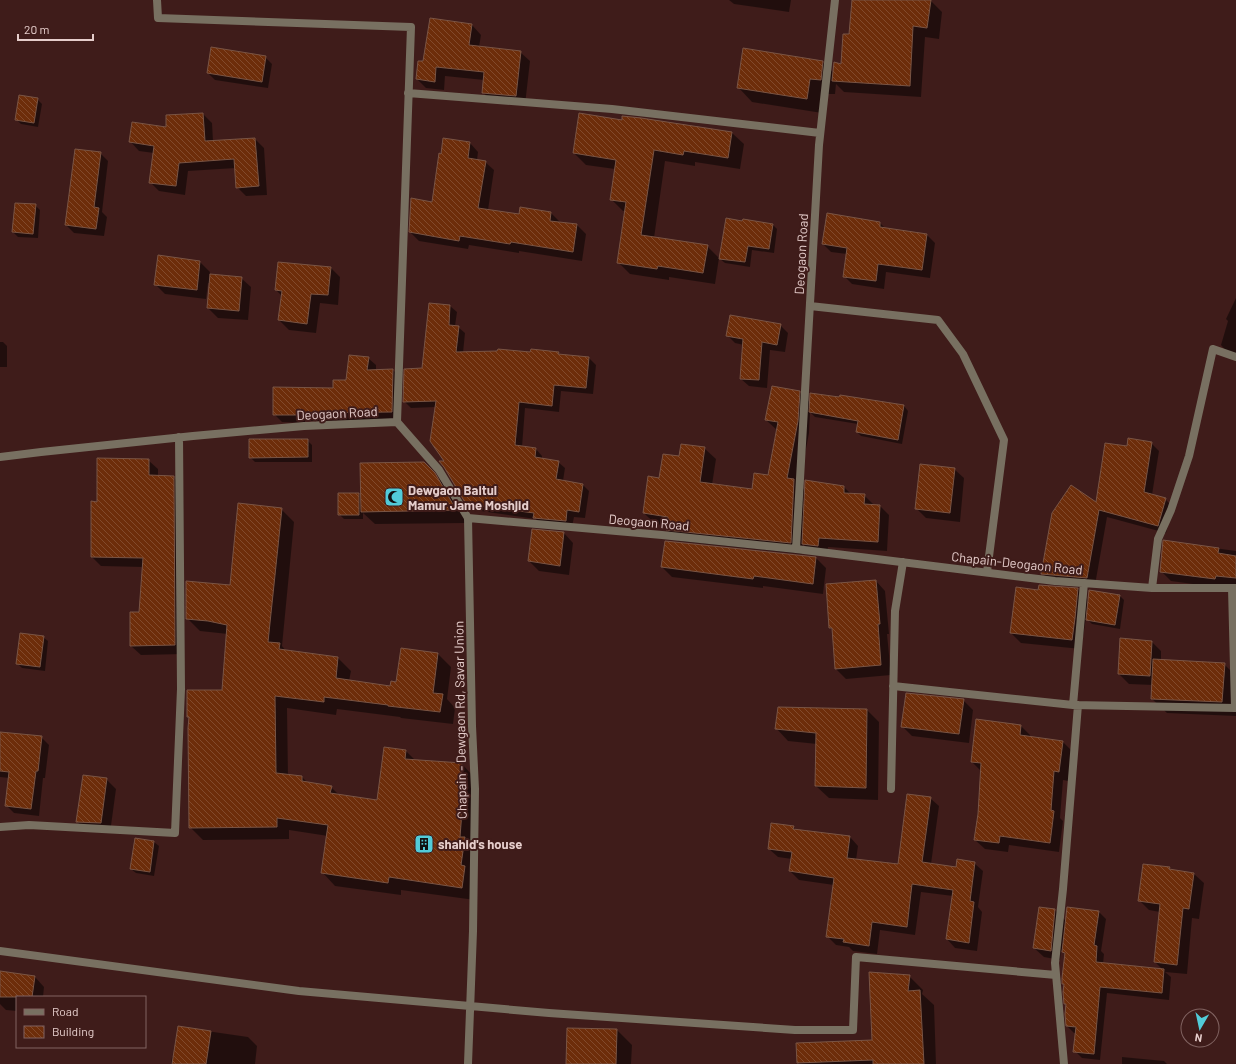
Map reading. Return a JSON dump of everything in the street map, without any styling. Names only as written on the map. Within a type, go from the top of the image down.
[{"type":"street","points":[[158,0],[158,18],[411,27],[397,422]]},
{"type":"street","name":"Deogaon Road","points":[[0,457],[179,437],[304,426],[397,422],[438,470],[468,518],[662,535],[796,549],[820,133],[835,0]]},
{"type":"street","points":[[408,93],[612,109],[820,133]]},
{"type":"street","points":[[810,306],[938,320],[963,354],[1004,440],[987,572]]},
{"type":"street","points":[[1152,588],[1158,539],[1171,510],[1189,456],[1213,350],[1236,357]]},
{"type":"street","points":[[0,827],[29,825],[175,833],[181,689],[179,437]]},
{"type":"street","name":"Chapain - Dewgaon Rd, Savar Union","points":[[468,518],[472,726],[475,789],[468,1064]]},
{"type":"street","name":"Chapain-Deogaon Road","points":[[796,549],[1055,581],[1152,588],[1234,588]]},
{"type":"street","points":[[891,788],[895,611],[903,562]]},
{"type":"street","points":[[1064,1064],[1055,963],[1064,889],[1084,583]]},
{"type":"street","points":[[893,686],[1076,705],[1235,708],[1234,588]]},
{"type":"street","points":[[0,950],[300,991],[470,1006],[795,1030],[853,1030],[856,957],[1056,975]]},
{"type":"building","points":[[852,0],[931,0],[927,28],[913,26],[910,86],[832,81],[834,62],[841,64],[843,34],[849,34]]},
{"type":"building","points":[[430,18],[472,24],[469,45],[521,51],[516,96],[482,93],[484,72],[436,67],[435,82],[416,79],[418,61],[423,61]]},
{"type":"building","points":[[211,47],[266,56],[262,82],[207,73]]},
{"type":"building","points":[[743,48],[823,61],[821,80],[810,79],[807,99],[737,88]]},
{"type":"building","points":[[19,95],[38,98],[34,123],[15,120]]},
{"type":"building","points":[[203,113],[205,141],[255,138],[259,186],[236,188],[234,159],[179,163],[176,186],[149,183],[154,146],[129,142],[132,122],[166,127],[166,115]]},
{"type":"building","points":[[579,113],[622,120],[622,116],[641,118],[732,132],[728,158],[684,151],[683,155],[654,150],[641,235],[708,245],[703,273],[658,266],[657,269],[617,263],[626,202],[610,200],[616,160],[573,153]]},
{"type":"building","points":[[443,138],[470,142],[468,158],[486,161],[478,208],[519,214],[520,207],[551,212],[550,221],[577,224],[573,252],[511,242],[510,244],[460,236],[459,241],[409,232],[411,198],[432,202],[439,153],[441,154]]},
{"type":"building","points":[[75,149],[101,152],[94,207],[99,208],[96,229],[65,225]]},
{"type":"building","points":[[15,203],[36,204],[33,234],[12,232]]},
{"type":"building","points":[[827,213],[880,222],[880,227],[927,234],[922,270],[878,264],[876,281],[843,277],[847,248],[822,244]]},
{"type":"building","points":[[726,218],[773,224],[769,249],[748,246],[745,262],[719,259]]},
{"type":"building","points":[[158,255],[200,261],[197,290],[154,285]]},
{"type":"building","points":[[278,262],[331,267],[328,295],[311,294],[307,324],[278,320],[282,291],[275,290]]},
{"type":"building","points":[[210,274],[242,277],[239,311],[207,308]]},
{"type":"building","points":[[429,303],[450,305],[449,325],[459,326],[456,352],[497,351],[498,349],[530,352],[531,349],[559,352],[558,354],[589,357],[586,388],[554,385],[552,406],[519,402],[515,445],[536,448],[535,457],[559,461],[556,479],[583,484],[579,512],[567,510],[566,521],[533,518],[534,513],[466,504],[439,461],[444,461],[430,441],[436,401],[403,402],[404,369],[422,368]]},
{"type":"building","points":[[730,315],[781,324],[777,345],[762,342],[759,380],[740,379],[743,339],[726,336]]},
{"type":"building","points":[[349,355],[369,357],[367,370],[393,369],[392,412],[297,413],[297,415],[273,415],[273,387],[333,388],[333,380],[346,380]]},
{"type":"building","points":[[772,386],[800,391],[798,421],[787,478],[794,479],[791,543],[666,530],[668,517],[643,513],[648,476],[659,478],[663,454],[679,456],[681,444],[705,447],[700,482],[752,489],[754,473],[768,475],[778,422],[765,420]]},
{"type":"building","points":[[810,393],[839,397],[840,395],[904,405],[898,440],[856,432],[858,421],[809,412]]},
{"type":"building","points":[[1128,438],[1152,442],[1144,492],[1166,498],[1158,526],[1099,510],[1087,578],[1041,574],[1052,513],[1071,485],[1096,502],[1105,443],[1127,446]]},
{"type":"building","points":[[249,439],[308,439],[308,457],[249,458]]},
{"type":"building","points":[[97,458],[149,459],[149,475],[174,476],[175,645],[130,646],[130,612],[139,612],[143,558],[91,557],[91,501],[97,502]]},
{"type":"building","name":"Dewgaon Baitul Mamur Jame Moshjid","points":[[424,462],[435,473],[455,510],[361,512],[360,463]]},
{"type":"building","points":[[920,464],[955,468],[950,513],[915,509]]},
{"type":"building","points":[[805,480],[844,486],[844,493],[865,494],[864,504],[880,505],[878,542],[819,538],[818,546],[802,544]]},
{"type":"building","points":[[338,493],[359,493],[359,515],[338,515]]},
{"type":"building","points":[[238,503],[282,508],[268,642],[280,643],[279,649],[338,657],[336,678],[390,686],[391,681],[396,682],[401,648],[438,653],[433,693],[443,694],[440,712],[324,697],[324,702],[275,696],[276,773],[302,776],[302,781],[332,786],[330,793],[377,800],[384,747],[406,750],[405,759],[462,763],[461,784],[464,785],[460,837],[465,837],[461,865],[465,866],[462,888],[389,877],[388,883],[321,873],[328,825],[277,818],[277,827],[189,828],[189,717],[187,717],[187,690],[222,690],[227,625],[208,621],[186,619],[186,581],[230,585]]},
{"type":"building","points":[[532,529],[564,532],[560,566],[528,561]]},
{"type":"building","points":[[1163,540],[1219,548],[1218,553],[1236,556],[1236,578],[1216,576],[1215,579],[1160,572]]},
{"type":"building","points":[[665,541],[816,557],[813,584],[754,576],[753,579],[661,567]]},
{"type":"building","points":[[876,580],[880,624],[878,624],[881,665],[835,669],[832,628],[829,628],[826,584]]},
{"type":"building","points":[[1039,585],[1078,588],[1072,640],[1010,633],[1016,587],[1038,590]]},
{"type":"building","points":[[1089,590],[1120,595],[1115,625],[1086,620]]},
{"type":"building","points":[[20,633],[44,636],[40,667],[16,664]]},
{"type":"building","points":[[1120,638],[1152,641],[1150,676],[1118,674]]},
{"type":"building","points":[[1153,659],[1225,663],[1222,702],[1151,699]]},
{"type":"building","points":[[906,693],[964,699],[959,734],[901,727]]},
{"type":"building","points":[[778,707],[867,709],[866,788],[815,786],[816,733],[775,729]]},
{"type":"building","points":[[976,719],[1021,725],[1020,735],[1063,741],[1059,772],[1054,771],[1051,810],[1054,811],[1050,843],[1000,836],[999,843],[974,840],[978,814],[981,763],[971,762]]},
{"type":"building","points":[[0,732],[42,736],[38,771],[36,771],[31,809],[5,806],[9,772],[0,771]]},
{"type":"building","points":[[83,775],[107,778],[101,823],[76,822]]},
{"type":"building","points":[[907,794],[931,797],[922,862],[956,867],[957,859],[975,862],[970,901],[974,902],[969,943],[946,939],[953,890],[912,884],[907,927],[872,922],[869,946],[843,942],[844,939],[826,937],[834,878],[789,871],[792,852],[768,849],[771,823],[794,826],[793,829],[850,836],[847,858],[898,864]]},
{"type":"building","points":[[135,838],[154,841],[150,872],[130,869]]},
{"type":"building","points":[[1143,864],[1170,867],[1169,869],[1194,873],[1189,909],[1183,908],[1177,965],[1154,962],[1160,904],[1138,901]]},
{"type":"building","points":[[1039,907],[1055,909],[1051,951],[1033,948]]},
{"type":"building","points":[[1067,907],[1099,911],[1094,945],[1097,946],[1096,962],[1164,969],[1162,993],[1100,987],[1094,1054],[1073,1052],[1076,1027],[1066,1026],[1066,1004],[1064,1004],[1064,984],[1062,984],[1065,953],[1062,952]]},
{"type":"building","points":[[0,971],[35,976],[32,996],[0,997]]},
{"type":"building","points":[[869,972],[910,975],[908,991],[920,990],[924,1064],[873,1064],[873,1060],[797,1063],[796,1043],[872,1040]]},
{"type":"building","points":[[178,1026],[211,1031],[206,1064],[172,1064]]},
{"type":"building","points":[[567,1028],[617,1029],[616,1064],[566,1064]]},
{"type":"place","name":"Dewgaon Baitul Mamur Jame Moshjid","points":[[394,497]]},
{"type":"place","name":"shahid's house","points":[[424,844]]}]
